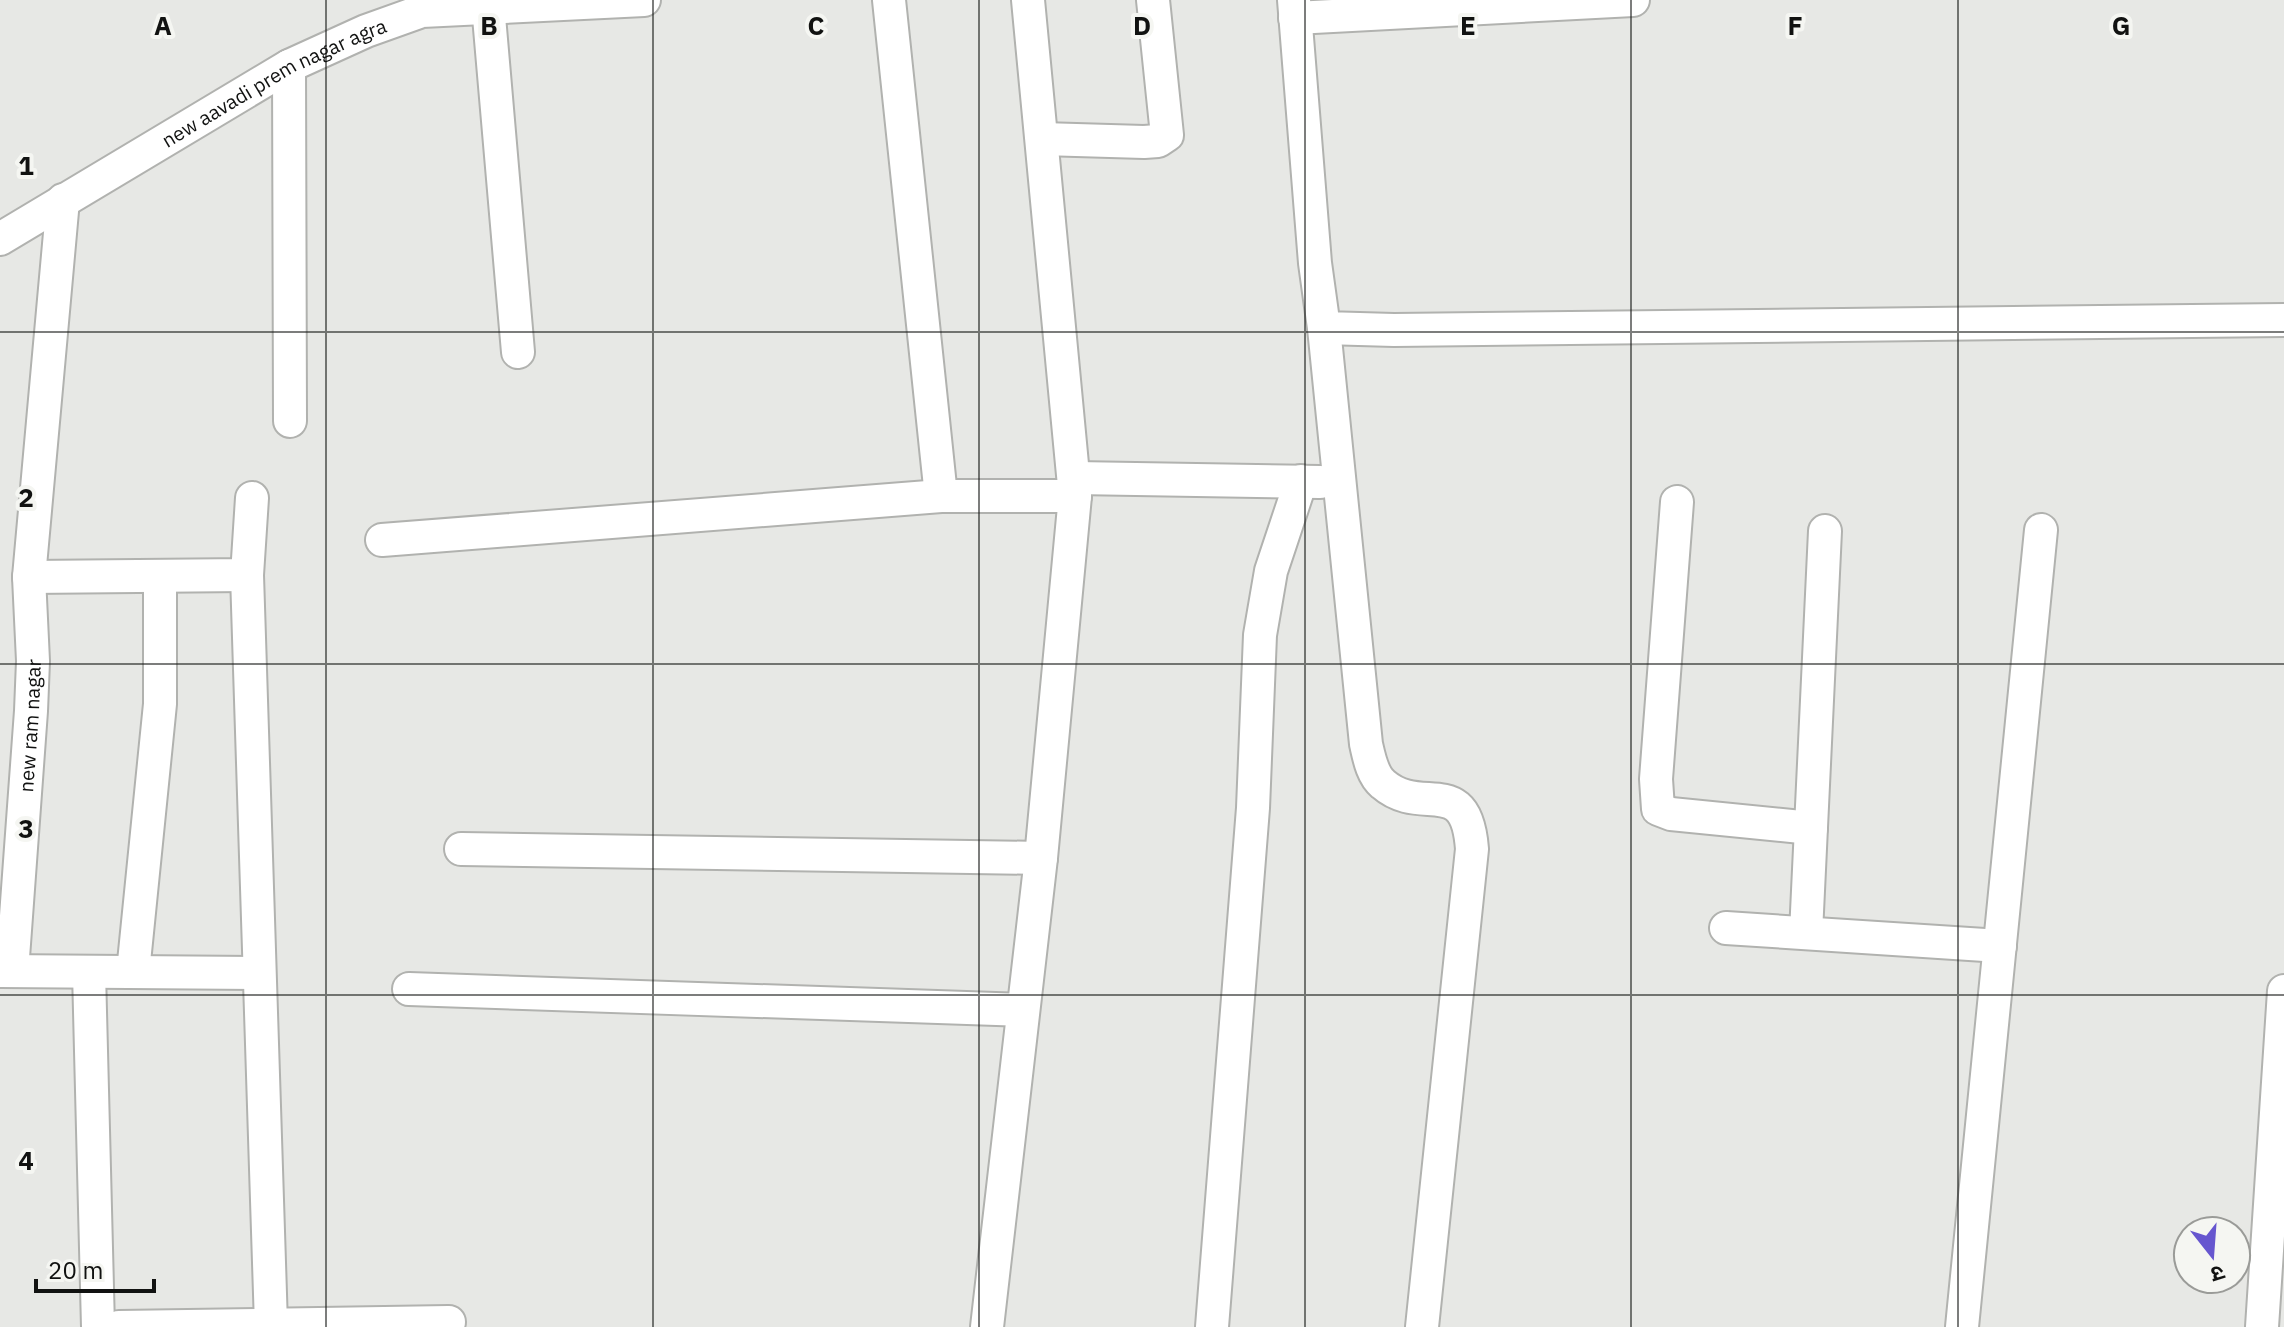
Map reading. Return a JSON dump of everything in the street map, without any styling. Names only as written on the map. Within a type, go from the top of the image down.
[{"type":"street","name":"new aavadi prem nagar agra","points":[[0,239],[289,66],[366,31],[422,11],[488,5],[644,0]]},
{"type":"street","points":[[889,0],[941,496]]},
{"type":"street","points":[[987,1327],[1041,858],[1075,487],[1028,0]]},
{"type":"street","points":[[1042,139],[1144,142],[1158,141],[1167,135],[1153,0]]},
{"type":"street","points":[[1422,1327],[1472,849],[1471,828],[1462,808],[1447,799],[1406,794],[1383,784],[1371,765],[1366,744],[1315,263],[1295,9],[1633,0]]},
{"type":"street","points":[[488,5],[518,352]]},
{"type":"street","points":[[289,66],[290,421]]},
{"type":"street","name":"new ram nagar","points":[[6,971],[32,699],[29,577],[63,200]]},
{"type":"street","points":[[1324,328],[1410,330],[2284,320]]},
{"type":"street","points":[[1212,1327],[1253,808],[1260,635],[1271,571],[1301,481]]},
{"type":"street","points":[[382,540],[1075,487],[1339,482]]},
{"type":"street","points":[[252,498],[247,575],[271,1325]]},
{"type":"street","points":[[1677,502],[1656,779],[1658,809],[1671,814],[1811,828]]},
{"type":"street","points":[[1962,1327],[2041,530]]},
{"type":"street","points":[[1806,933],[1825,531]]},
{"type":"street","points":[[29,577],[247,575]]},
{"type":"street","points":[[133,972],[160,704],[160,576]]},
{"type":"street","points":[[461,849],[1041,858]]},
{"type":"street","points":[[1726,928],[2000,946]]},
{"type":"street","points":[[6,971],[259,973]]},
{"type":"street","points":[[89,972],[98,1327]]},
{"type":"street","points":[[409,989],[1023,1010]]},
{"type":"street","points":[[2262,1327],[2284,991]]},
{"type":"street","points":[[119,1327],[449,1322]]}]
